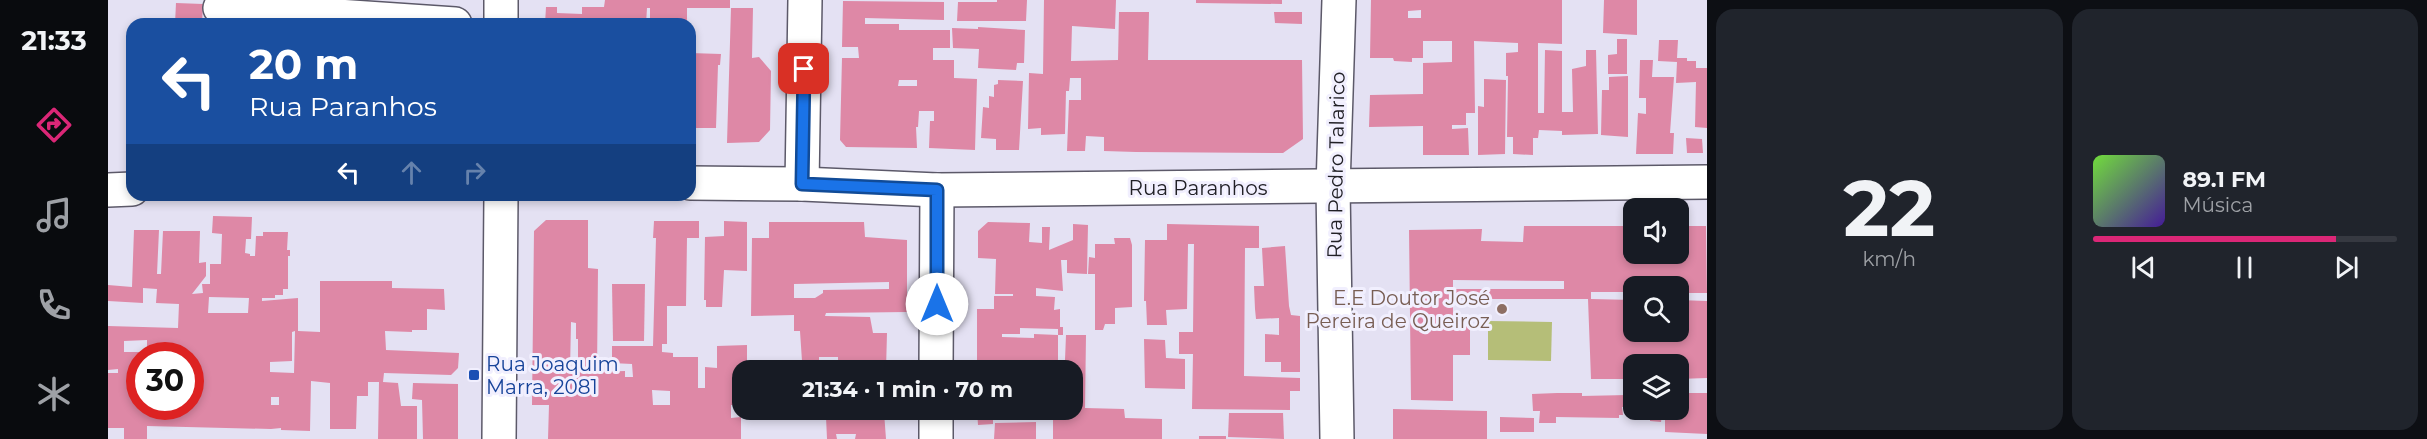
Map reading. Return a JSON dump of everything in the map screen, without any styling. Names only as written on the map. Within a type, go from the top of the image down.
[{"type":"street","points":[[501,0],[501,18]]},
{"type":"street","points":[[802,184],[806,0]]},
{"type":"street","name":"Rua Pedro Talarico","points":[[1337,439],[1333,187],[1339,0]]},
{"type":"street","points":[[220,8],[367,18]]},
{"type":"street","name":"Rua Paranhos","points":[[696,183],[802,184],[937,190],[1707,182]]},
{"type":"street","points":[[108,190],[126,189]]},
{"type":"street","points":[[936,360],[937,190]]},
{"type":"street","points":[[499,439],[501,201]]},
{"type":"street","points":[[936,420],[936,439]]},
{"type":"green space","points":[[1488,321],[1552,322],[1551,361],[1488,360]]},
{"type":"building","points":[[605,0],[730,0],[730,8],[687,8],[687,18],[650,18],[650,8],[647,8],[646,18],[545,18],[546,7],[557,7],[557,13],[582,14],[582,7],[604,7]]},
{"type":"building","points":[[997,0],[1027,0],[1026,21],[957,21],[958,2],[997,2]]},
{"type":"building","points":[[1044,0],[1116,0],[1115,29],[1072,26],[1071,61],[1118,60],[1119,12],[1149,12],[1148,60],[1302,60],[1303,139],[1283,153],[1136,152],[1104,151],[1104,137],[1086,136],[1085,151],[1067,151],[1069,100],[1081,100],[1081,78],[1070,78],[1069,91],[1066,91],[1065,134],[1041,135],[1041,128],[1028,129],[1029,73],[1043,74]]},
{"type":"building","points":[[1196,0],[1282,0],[1282,4],[1196,3]]},
{"type":"building","points":[[1371,0],[1562,0],[1562,44],[1538,43],[1538,113],[1544,113],[1545,50],[1562,51],[1562,112],[1573,112],[1572,69],[1586,66],[1586,50],[1596,50],[1598,134],[1562,135],[1562,131],[1539,130],[1538,138],[1533,138],[1533,155],[1513,154],[1513,137],[1507,137],[1506,53],[1518,52],[1518,43],[1474,41],[1475,113],[1466,113],[1466,125],[1452,125],[1452,129],[1468,128],[1469,155],[1423,155],[1423,126],[1369,127],[1370,95],[1423,94],[1423,63],[1452,62],[1452,41],[1423,41],[1423,58],[1412,58],[1412,62],[1394,61],[1393,58],[1370,58]],"holes":[[[1421,10],[1421,18],[1408,18],[1408,11]]]},
{"type":"building","points":[[1604,0],[1637,0],[1637,35],[1603,33]]},
{"type":"building","points":[[843,1],[944,2],[944,20],[865,18],[865,24],[899,24],[899,30],[950,30],[950,48],[933,48],[933,60],[954,60],[954,78],[977,79],[975,150],[929,148],[930,121],[934,121],[934,111],[919,111],[918,127],[916,127],[917,148],[846,147],[840,140],[842,58],[859,58],[858,47],[842,47]],"holes":[[[899,80],[917,80],[917,86],[898,86]]]},
{"type":"building","points":[[176,3],[203,4],[202,18],[175,18]]},
{"type":"building","points":[[731,8],[753,8],[752,58],[759,57],[771,71],[770,130],[759,142],[727,143]]},
{"type":"building","points":[[1274,12],[1302,12],[1302,24],[1275,23]]},
{"type":"building","points":[[978,27],[1025,30],[1024,63],[1017,63],[1016,70],[978,68],[979,49],[953,48],[952,28],[978,29]]},
{"type":"building","points":[[1617,39],[1627,39],[1627,74],[1608,74],[1608,55],[1617,54]]},
{"type":"building","points":[[1659,40],[1678,40],[1677,58],[1696,61],[1696,68],[1707,68],[1707,128],[1695,127],[1696,82],[1676,83],[1677,62],[1658,61]]},
{"type":"building","points":[[696,53],[721,54],[720,65],[718,65],[716,128],[696,128]]},
{"type":"building","points":[[1640,60],[1653,60],[1652,77],[1674,77],[1670,133],[1674,133],[1673,154],[1636,154],[1638,113],[1646,114],[1646,98],[1639,98]]},
{"type":"building","points":[[1628,76],[1628,137],[1601,135],[1602,90],[1609,90],[1609,77]]},
{"type":"building","points":[[1484,79],[1506,80],[1505,154],[1478,155],[1478,106],[1484,107]]},
{"type":"building","points":[[998,80],[1023,81],[1019,150],[996,150],[996,139],[981,138],[983,107],[989,108],[989,96],[994,97],[994,85],[998,84]]},
{"type":"building","points":[[1686,138],[1702,139],[1703,153],[1687,153]]},
{"type":"building","points":[[213,216],[252,217],[251,239],[246,239],[245,253],[255,256],[256,236],[263,236],[263,232],[288,232],[287,250],[290,250],[290,256],[288,256],[288,289],[283,289],[283,295],[275,295],[275,298],[262,298],[262,301],[298,298],[298,331],[320,332],[320,281],[392,281],[392,288],[444,289],[445,310],[427,309],[427,330],[385,331],[386,350],[459,353],[458,368],[451,375],[384,373],[383,382],[398,383],[401,406],[417,406],[417,439],[378,439],[379,382],[368,382],[368,396],[357,396],[356,429],[330,429],[330,383],[311,381],[310,431],[281,430],[281,428],[147,426],[147,439],[124,439],[124,428],[108,428],[108,373],[118,373],[118,369],[108,370],[108,326],[178,328],[179,304],[156,303],[157,289],[143,288],[143,303],[108,301],[108,285],[132,287],[134,230],[159,230],[157,274],[161,274],[163,231],[200,231],[199,263],[206,262],[206,276],[192,294],[203,293],[202,284],[210,284],[210,264],[221,264],[222,234],[212,233]],"holes":[[[209,297],[249,298],[248,313],[208,313]],[[295,331],[294,373],[270,372],[270,362],[292,361],[292,332]],[[271,397],[279,397],[279,405],[271,405]]]},
{"type":"building","points":[[546,220],[588,220],[588,268],[598,269],[597,372],[625,371],[625,377],[633,377],[632,364],[612,363],[612,346],[653,346],[656,238],[653,238],[654,221],[699,221],[699,238],[687,238],[686,306],[667,306],[667,344],[662,344],[662,352],[673,353],[673,357],[698,357],[698,388],[705,388],[705,367],[717,368],[717,346],[747,345],[747,360],[732,360],[731,418],[741,420],[741,439],[548,439],[549,405],[532,405],[534,231]],"holes":[[[571,322],[576,323],[578,370],[570,370]],[[652,390],[670,391],[670,405],[653,405]]]},
{"type":"building","points":[[724,221],[747,222],[747,271],[724,270],[722,307],[706,307],[706,300],[704,300],[705,237],[724,236]]},
{"type":"building","points":[[769,222],[864,222],[865,237],[907,240],[907,312],[826,313],[825,316],[870,317],[873,333],[887,333],[886,360],[838,360],[838,357],[819,357],[819,360],[802,360],[800,331],[794,331],[794,315],[751,316],[752,238],[769,238]],"holes":[[[889,282],[889,289],[823,290],[823,293],[815,298],[794,298],[794,284]]]},
{"type":"building","points":[[988,222],[1030,223],[1029,242],[1042,243],[1042,227],[1050,227],[1049,250],[1073,240],[1073,224],[1088,225],[1087,274],[1067,273],[1067,260],[1061,260],[1063,291],[1036,288],[1036,296],[1055,297],[1054,310],[1060,309],[1060,327],[1063,327],[1063,335],[1058,335],[1058,360],[977,360],[977,309],[994,309],[994,296],[1013,296],[1013,294],[995,294],[996,259],[978,258],[978,231]],"holes":[[[1020,328],[1058,329],[1058,335],[1034,334],[1034,338],[1002,337],[1002,334],[1020,334]]]},
{"type":"building","points":[[1167,224],[1259,226],[1259,248],[1245,248],[1244,376],[1300,378],[1300,391],[1290,391],[1290,410],[1192,409],[1193,354],[1179,354],[1179,332],[1193,332],[1194,244],[1188,244],[1187,309],[1166,310],[1167,325],[1147,325],[1146,301],[1144,301],[1145,240],[1167,240]]},
{"type":"building","points":[[1524,226],[1623,226],[1623,264],[1689,264],[1689,226],[1706,226],[1707,293],[1689,293],[1689,276],[1623,276],[1623,292],[1591,292],[1591,299],[1623,300],[1623,342],[1689,342],[1689,300],[1707,301],[1707,378],[1689,379],[1689,354],[1623,354],[1623,379],[1591,379],[1588,299],[1453,299],[1453,323],[1470,323],[1470,355],[1453,355],[1453,401],[1411,400],[1409,230],[1482,229],[1481,241],[1523,242]],"holes":[[[1453,280],[1564,281],[1564,289],[1453,289]]]},
{"type":"building","points":[[1114,238],[1130,238],[1132,245],[1132,307],[1115,308],[1115,324],[1105,324],[1103,330],[1095,330],[1095,274],[1088,274],[1089,257],[1095,258],[1095,244],[1115,244]]},
{"type":"building","points":[[1285,246],[1289,306],[1291,315],[1300,316],[1300,372],[1281,372],[1281,362],[1265,362],[1265,334],[1279,335],[1279,318],[1256,319],[1254,286],[1264,286],[1262,248]]},
{"type":"building","points":[[612,284],[645,284],[644,341],[613,341]]},
{"type":"building","points":[[1066,335],[1086,335],[1085,408],[1124,409],[1125,418],[1162,419],[1162,439],[1053,439],[1053,420],[1083,420],[1083,360],[1065,360]]},
{"type":"building","points":[[1144,339],[1165,340],[1166,358],[1185,359],[1185,389],[1145,388]]},
{"type":"building","points":[[413,383],[458,384],[458,439],[423,439],[422,400],[412,399]]},
{"type":"building","points":[[1689,393],[1707,393],[1707,434],[1665,432],[1665,420],[1689,420]]},
{"type":"building","points":[[1532,394],[1623,395],[1623,415],[1619,415],[1619,418],[1556,417],[1556,423],[1539,423],[1540,411],[1533,411]]},
{"type":"building","points":[[1393,409],[1487,411],[1487,439],[1393,439]]},
{"type":"building","points":[[1229,413],[1283,413],[1284,439],[1228,437]]},
{"type":"building","points":[[1500,417],[1534,418],[1534,432],[1500,432]]},
{"type":"building","points":[[826,420],[885,420],[886,439],[855,439],[856,434],[836,434],[837,439],[827,439]]},
{"type":"building","points":[[978,420],[993,420],[993,424],[978,425]]},
{"type":"building","points":[[1036,422],[1036,439],[994,439],[995,423]]},
{"type":"building","points":[[1199,436],[1226,436],[1226,439],[1199,439]]},
{"type":"place","name":"E.E Doutor José Pereira de Queiroz","points":[[1502,309]]},
{"type":"place","name":"Rua Joaquim Marra, 2081","points":[[474,375]]},
{"type":"route","points":[[804,69],[802,184],[937,190],[937,304]]}]
